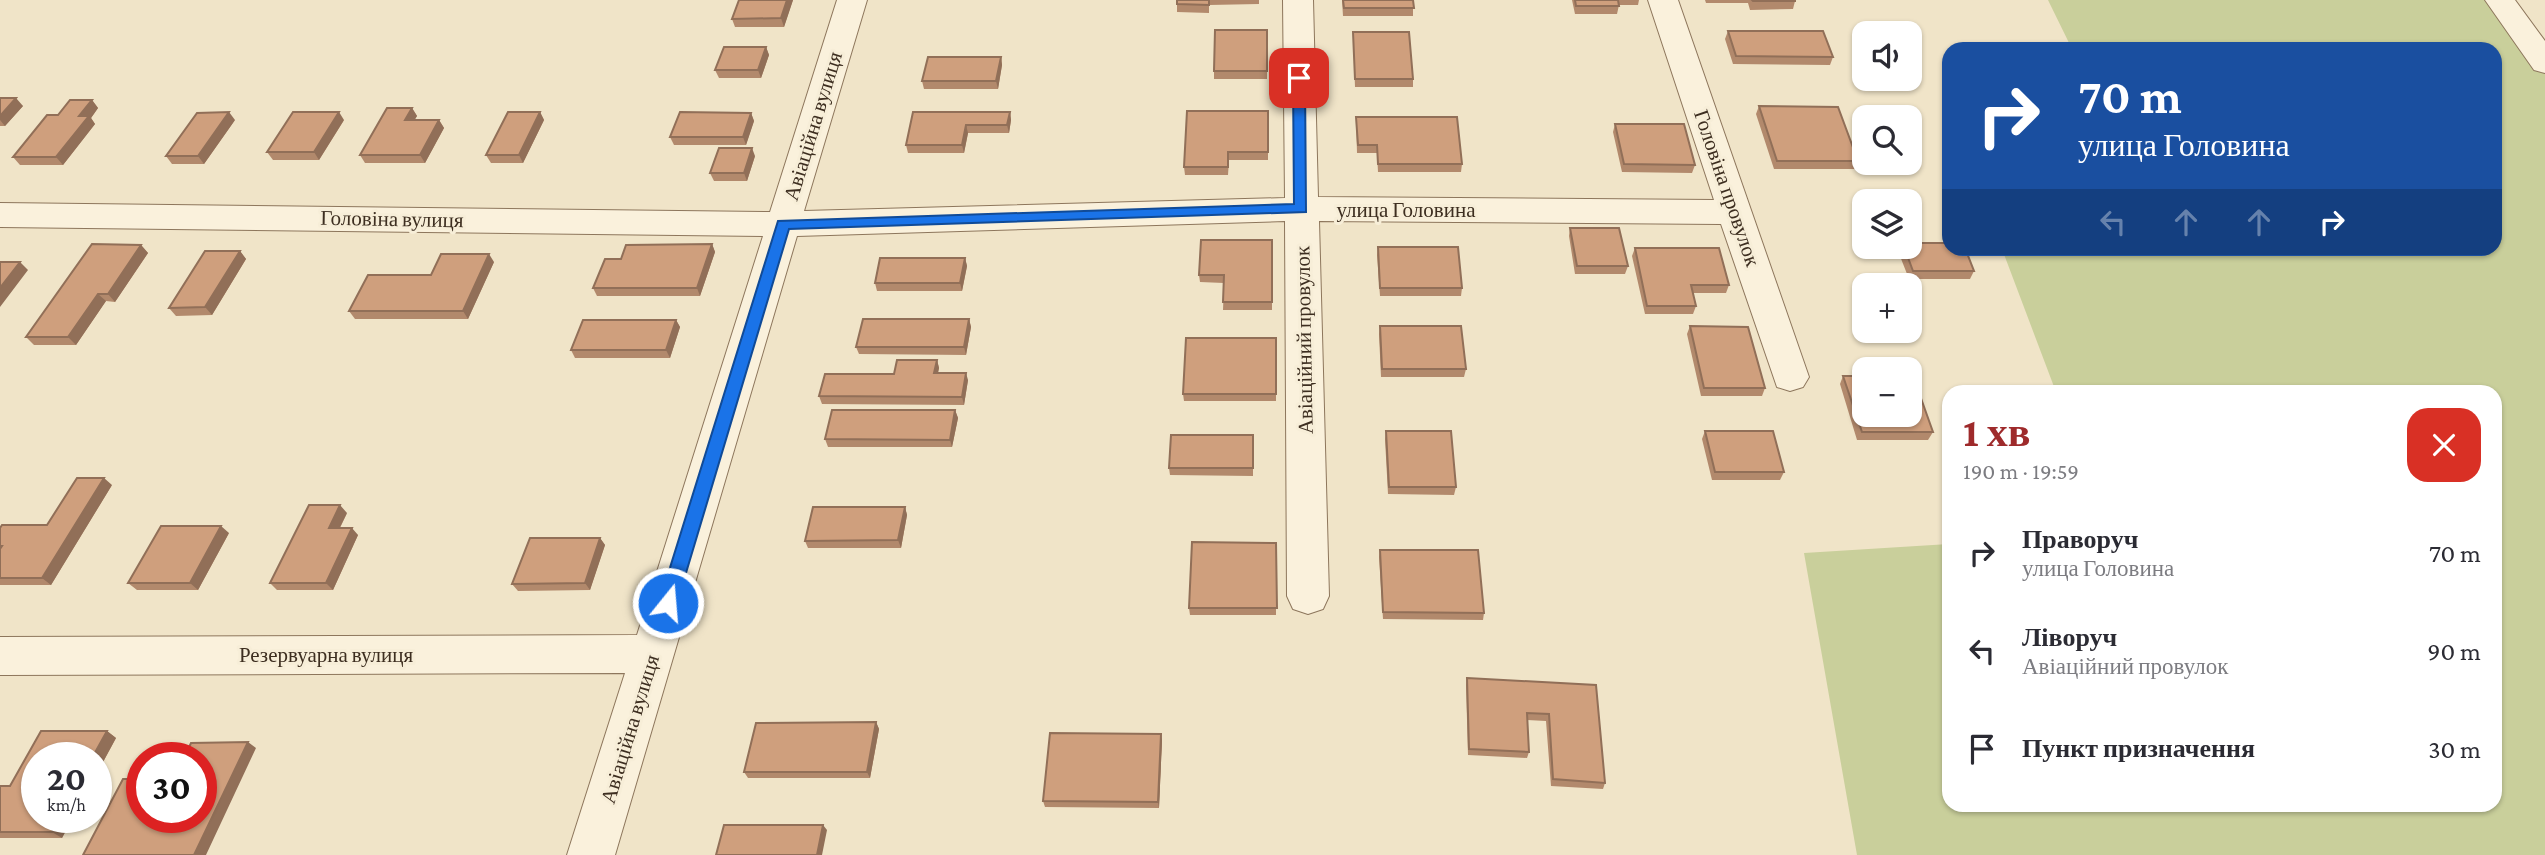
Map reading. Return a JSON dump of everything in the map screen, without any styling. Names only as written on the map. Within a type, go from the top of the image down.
[{"type":"street","name":"Авіаційна вулиця","points":[[591,855],[852,0]]},
{"type":"street","name":"Авіаційний провулок","points":[[1297,0],[1308,596]]},
{"type":"street","name":"Головіна провулок","points":[[1664,0],[1790,377]]},
{"type":"street","points":[[2500,0],[2545,63]]},
{"type":"street","name":"улица Головина","points":[[783,224],[1301,209],[1735,212]]},
{"type":"street","name":"Головіна вулиця","points":[[0,215],[783,224]]},
{"type":"street","name":"Резервуарна вулиця","points":[[0,656],[653,654]]},
{"type":"green space","points":[[2048,0],[2500,0],[2545,63],[2545,855],[1857,855],[1804,553],[1942,544],[1942,812],[2502,812],[2502,385],[2053,385],[2005,256],[2502,256],[2502,42],[2069,42]]},
{"type":"building","points":[[739,0],[787,0],[781,18],[732,19]]},
{"type":"building","points":[[1177,0],[1209,0],[1209,5],[1177,4]]},
{"type":"building","points":[[1343,0],[1413,0],[1414,8],[1344,8]]},
{"type":"building","points":[[1575,0],[1618,0],[1619,6],[1576,6]]},
{"type":"building","points":[[1795,0],[1795,1],[1753,1]]},
{"type":"building","points":[[1215,30],[1267,30],[1267,71],[1214,71]]},
{"type":"building","points":[[1728,31],[1823,31],[1833,57],[1736,56]]},
{"type":"building","points":[[1353,32],[1409,32],[1413,79],[1355,79]]},
{"type":"building","points":[[724,47],[766,47],[758,70],[715,70]]},
{"type":"building","points":[[928,57],[1001,57],[996,81],[922,81]]},
{"type":"building","points":[[0,98],[16,98],[0,116]]},
{"type":"building","points":[[70,100],[92,100],[79,116],[89,116],[56,157],[13,157],[47,115],[58,115]]},
{"type":"building","points":[[1759,106],[1838,107],[1852,145],[1852,161],[1777,161]]},
{"type":"building","points":[[387,108],[412,108],[405,120],[439,120],[420,155],[360,155]]},
{"type":"building","points":[[1187,111],[1268,111],[1268,152],[1228,152],[1228,167],[1184,167]]},
{"type":"building","points":[[229,112],[198,156],[166,156],[197,113]]},
{"type":"building","points":[[293,112],[339,112],[314,152],[267,152]]},
{"type":"building","points":[[508,112],[540,112],[519,155],[486,155]]},
{"type":"building","points":[[680,112],[751,113],[743,137],[670,137]]},
{"type":"building","points":[[913,112],[1010,112],[1007,125],[966,125],[962,145],[906,145]]},
{"type":"building","points":[[1356,117],[1457,117],[1462,164],[1378,164],[1377,145],[1358,145]]},
{"type":"building","points":[[1615,124],[1684,124],[1695,165],[1624,164]]},
{"type":"building","points":[[719,148],[752,148],[744,173],[710,173]]},
{"type":"building","points":[[1570,228],[1619,228],[1628,266],[1577,266]]},
{"type":"building","points":[[1201,240],[1272,240],[1272,302],[1223,302],[1224,275],[1199,275]]},
{"type":"building","points":[[1922,243],[1942,243],[1942,256],[1968,256],[1974,271],[1913,271],[1908,259],[1922,259]]},
{"type":"building","points":[[92,244],[141,245],[108,294],[98,294],[68,337],[26,337]]},
{"type":"building","points":[[712,244],[697,288],[593,288],[605,259],[621,259],[626,245]]},
{"type":"building","points":[[1378,247],[1458,247],[1462,288],[1380,288]]},
{"type":"building","points":[[1635,248],[1719,248],[1729,285],[1691,285],[1696,306],[1647,306]]},
{"type":"building","points":[[205,251],[240,251],[205,307],[169,308]]},
{"type":"building","points":[[441,254],[489,254],[463,311],[349,311],[368,275],[431,275]]},
{"type":"building","points":[[880,258],[965,258],[960,283],[875,283]]},
{"type":"building","points":[[0,262],[20,262],[0,288]]},
{"type":"building","points":[[863,319],[969,319],[964,347],[856,347]]},
{"type":"building","points":[[583,320],[676,320],[666,350],[571,350]]},
{"type":"building","points":[[1380,326],[1461,326],[1466,369],[1382,369]]},
{"type":"building","points":[[1690,326],[1748,327],[1765,388],[1704,388]]},
{"type":"building","points":[[1186,338],[1276,338],[1276,394],[1183,394]]},
{"type":"building","points":[[897,360],[937,360],[934,373],[966,373],[962,397],[819,396],[825,374],[894,374]]},
{"type":"building","points":[[1843,376],[1852,376],[1852,403]]},
{"type":"building","points":[[1922,401],[1933,432],[1862,432],[1860,427],[1922,427]]},
{"type":"building","points":[[832,410],[955,410],[950,440],[825,439]]},
{"type":"building","points":[[1386,431],[1451,431],[1456,487],[1389,487]]},
{"type":"building","points":[[1705,431],[1773,431],[1784,472],[1715,472]]},
{"type":"building","points":[[1171,435],[1253,435],[1253,468],[1169,468]]},
{"type":"building","points":[[77,478],[104,478],[42,578],[0,578],[2,525],[47,525]]},
{"type":"building","points":[[309,505],[340,505],[329,528],[352,528],[326,583],[270,583]]},
{"type":"building","points":[[813,507],[905,507],[898,540],[805,541]]},
{"type":"building","points":[[161,526],[221,526],[190,583],[128,583]]},
{"type":"building","points":[[530,538],[600,538],[585,583],[512,584]]},
{"type":"building","points":[[1192,542],[1276,543],[1277,608],[1189,608]]},
{"type":"building","points":[[1380,550],[1478,550],[1484,613],[1383,612]]},
{"type":"building","points":[[1467,678],[1596,685],[1605,783],[1553,779],[1549,714],[1527,713],[1529,752],[1469,749]]},
{"type":"building","points":[[876,722],[867,772],[744,772],[756,723]]},
{"type":"building","points":[[41,731],[107,731],[101,742],[35,742]]},
{"type":"building","points":[[1050,733],[1161,734],[1158,802],[1043,801]]},
{"type":"building","points":[[248,742],[217,807],[217,743]]},
{"type":"building","points":[[21,766],[21,832],[0,832],[0,786],[10,786]]},
{"type":"building","points":[[123,779],[126,779],[126,833],[205,833],[194,855],[83,855],[95,833],[112,833],[112,800]]},
{"type":"building","points":[[724,825],[823,825],[817,855],[716,855]]},
{"type":"route","points":[[668,603],[783,224],[1301,209],[1299,78]]}]
